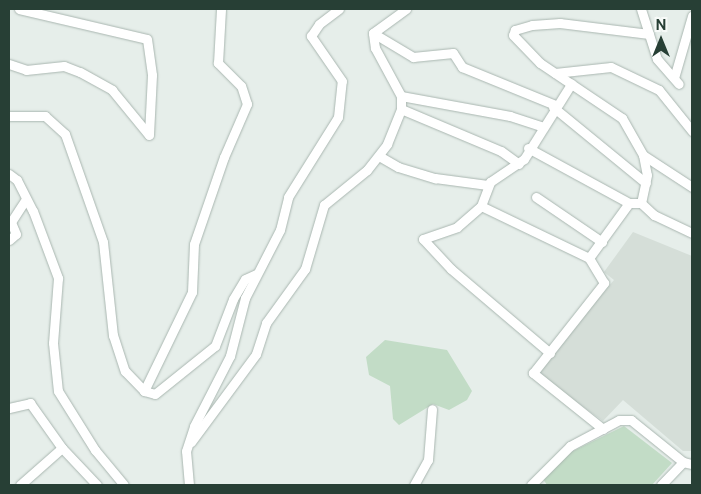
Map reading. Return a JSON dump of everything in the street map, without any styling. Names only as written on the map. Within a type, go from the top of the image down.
[{"type":"street","points":[[9,64],[26,70],[64,66],[80,72],[112,90],[149,135],[152,74],[147,39],[19,9]]},
{"type":"street","points":[[144,391],[192,292],[194,244],[224,157],[247,104],[241,86],[218,63],[221,9]]},
{"type":"street","points":[[189,485],[188,443],[230,356],[245,298],[280,230],[288,197],[338,117],[342,81],[312,36],[319,24],[339,9]]},
{"type":"street","points":[[373,33],[406,9]]},
{"type":"street","points":[[641,9],[658,59],[676,81],[692,16]]},
{"type":"street","points":[[641,203],[646,183],[643,155],[622,118],[556,74],[513,35],[515,30],[532,25],[585,24],[649,34]]},
{"type":"street","points":[[188,443],[256,354],[266,323],[305,269],[324,205],[379,156],[401,109],[401,96],[375,48],[373,33]]},
{"type":"street","points":[[373,33],[413,57],[454,53],[462,67],[554,106],[646,183]]},
{"type":"street","points":[[556,74],[610,67],[659,90],[692,131]]},
{"type":"street","points":[[550,353],[451,269],[423,239],[457,227],[481,206],[488,185],[519,164],[541,126],[570,84]]},
{"type":"street","points":[[401,96],[510,116],[541,126]]},
{"type":"street","points":[[401,109],[501,151],[519,164]]},
{"type":"street","points":[[9,116],[45,116],[64,134],[103,242],[116,343],[125,371],[144,391],[155,394],[215,346],[233,299],[245,279],[256,274]]},
{"type":"street","points":[[528,148],[629,203],[641,203],[654,215],[692,233]]},
{"type":"street","points":[[643,155],[692,187]]},
{"type":"street","points":[[379,156],[398,167],[435,178],[488,185]]},
{"type":"street","points":[[9,174],[17,180],[26,199],[58,278],[53,343],[56,386],[95,450],[124,485]]},
{"type":"street","points":[[536,197],[602,242]]},
{"type":"street","points":[[9,240],[16,234],[11,222],[26,199]]},
{"type":"street","points":[[588,258],[602,242],[629,203]]},
{"type":"street","points":[[481,206],[588,258],[604,283],[533,373],[603,429]]},
{"type":"street","points":[[9,408],[30,403],[62,448],[97,485]]},
{"type":"street","points":[[414,485],[428,460],[432,409]]},
{"type":"street","points":[[531,485],[570,446],[619,420],[631,420],[688,463],[661,485]]},
{"type":"street","points":[[20,485],[62,448]]},
{"type":"shaded area","points":[[633,232],[692,256],[692,451],[683,451],[623,400],[603,421],[536,373],[614,280],[604,272]]},
{"type":"green space","points":[[385,340],[447,350],[472,391],[467,400],[449,410],[433,404],[399,425],[393,419],[390,386],[369,375],[366,357]]},
{"type":"green space","points":[[624,426],[672,463],[652,485],[547,485],[543,479],[571,452]]}]
